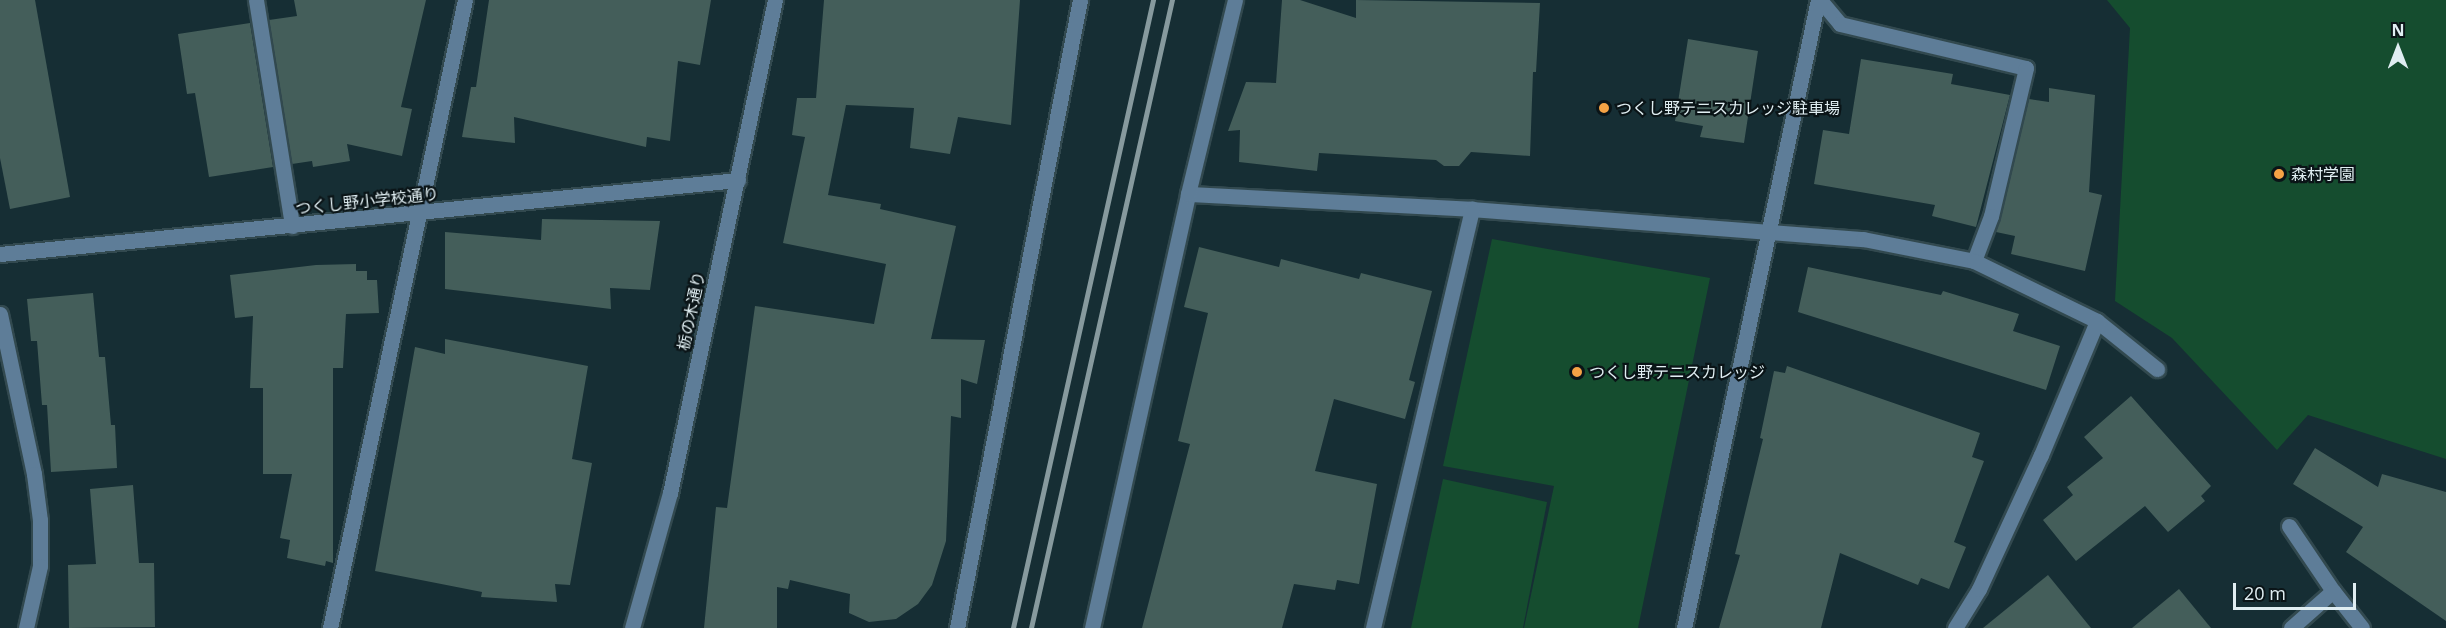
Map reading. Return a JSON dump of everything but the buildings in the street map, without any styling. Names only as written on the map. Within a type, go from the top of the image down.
[{"type":"street","points":[[256,0],[292,226]]},
{"type":"street","points":[[330,628],[465,0]]},
{"type":"street","name":"栃の木通り","points":[[632,628],[670,493],[775,0]]},
{"type":"street","points":[[957,628],[1080,0]]},
{"type":"street","points":[[1092,628],[1188,194],[1235,0]]},
{"type":"street","points":[[1684,628],[1819,0]]},
{"type":"street","points":[[1819,0],[1840,24],[2026,68],[1991,216],[1974,261]]},
{"type":"street","name":"つくし野小学校通り","points":[[0,254],[420,214],[738,180]]},
{"type":"street","points":[[1188,194],[1472,209],[1863,238],[1974,261],[2097,321],[2157,369]]},
{"type":"street","points":[[1373,628],[1472,209]]},
{"type":"street","points":[[0,314],[34,474],[40,520],[40,566],[26,628]]},
{"type":"street","points":[[1955,628],[1979,589],[2041,455],[2097,321]]},
{"type":"street","points":[[2289,526],[2333,591],[2362,628]]},
{"type":"street","points":[[2290,628],[2333,591]]},
{"type":"green space","name":"森村学園","points":[[2107,0],[2446,0],[2446,459],[2308,415],[2277,450],[2172,338],[2115,301],[2130,28]]},
{"type":"green space","name":"つくし野テニスカレッジ","points":[[1492,239],[1710,278],[1638,628],[1524,628],[1554,486],[1443,466]]},
{"type":"green space","points":[[1443,479],[1547,502],[1523,628],[1411,628]]},
{"type":"railway","points":[[1013,628],[1153,0]]},
{"type":"railway","points":[[1031,628],[1172,0]]},
{"type":"place","name":"つくし野テニスカレッジ駐車場","points":[[1604,108]]},
{"type":"place","name":"森村学園","points":[[2279,174]]},
{"type":"place","name":"つくし野テニスカレッジ","points":[[1577,372]]}]
